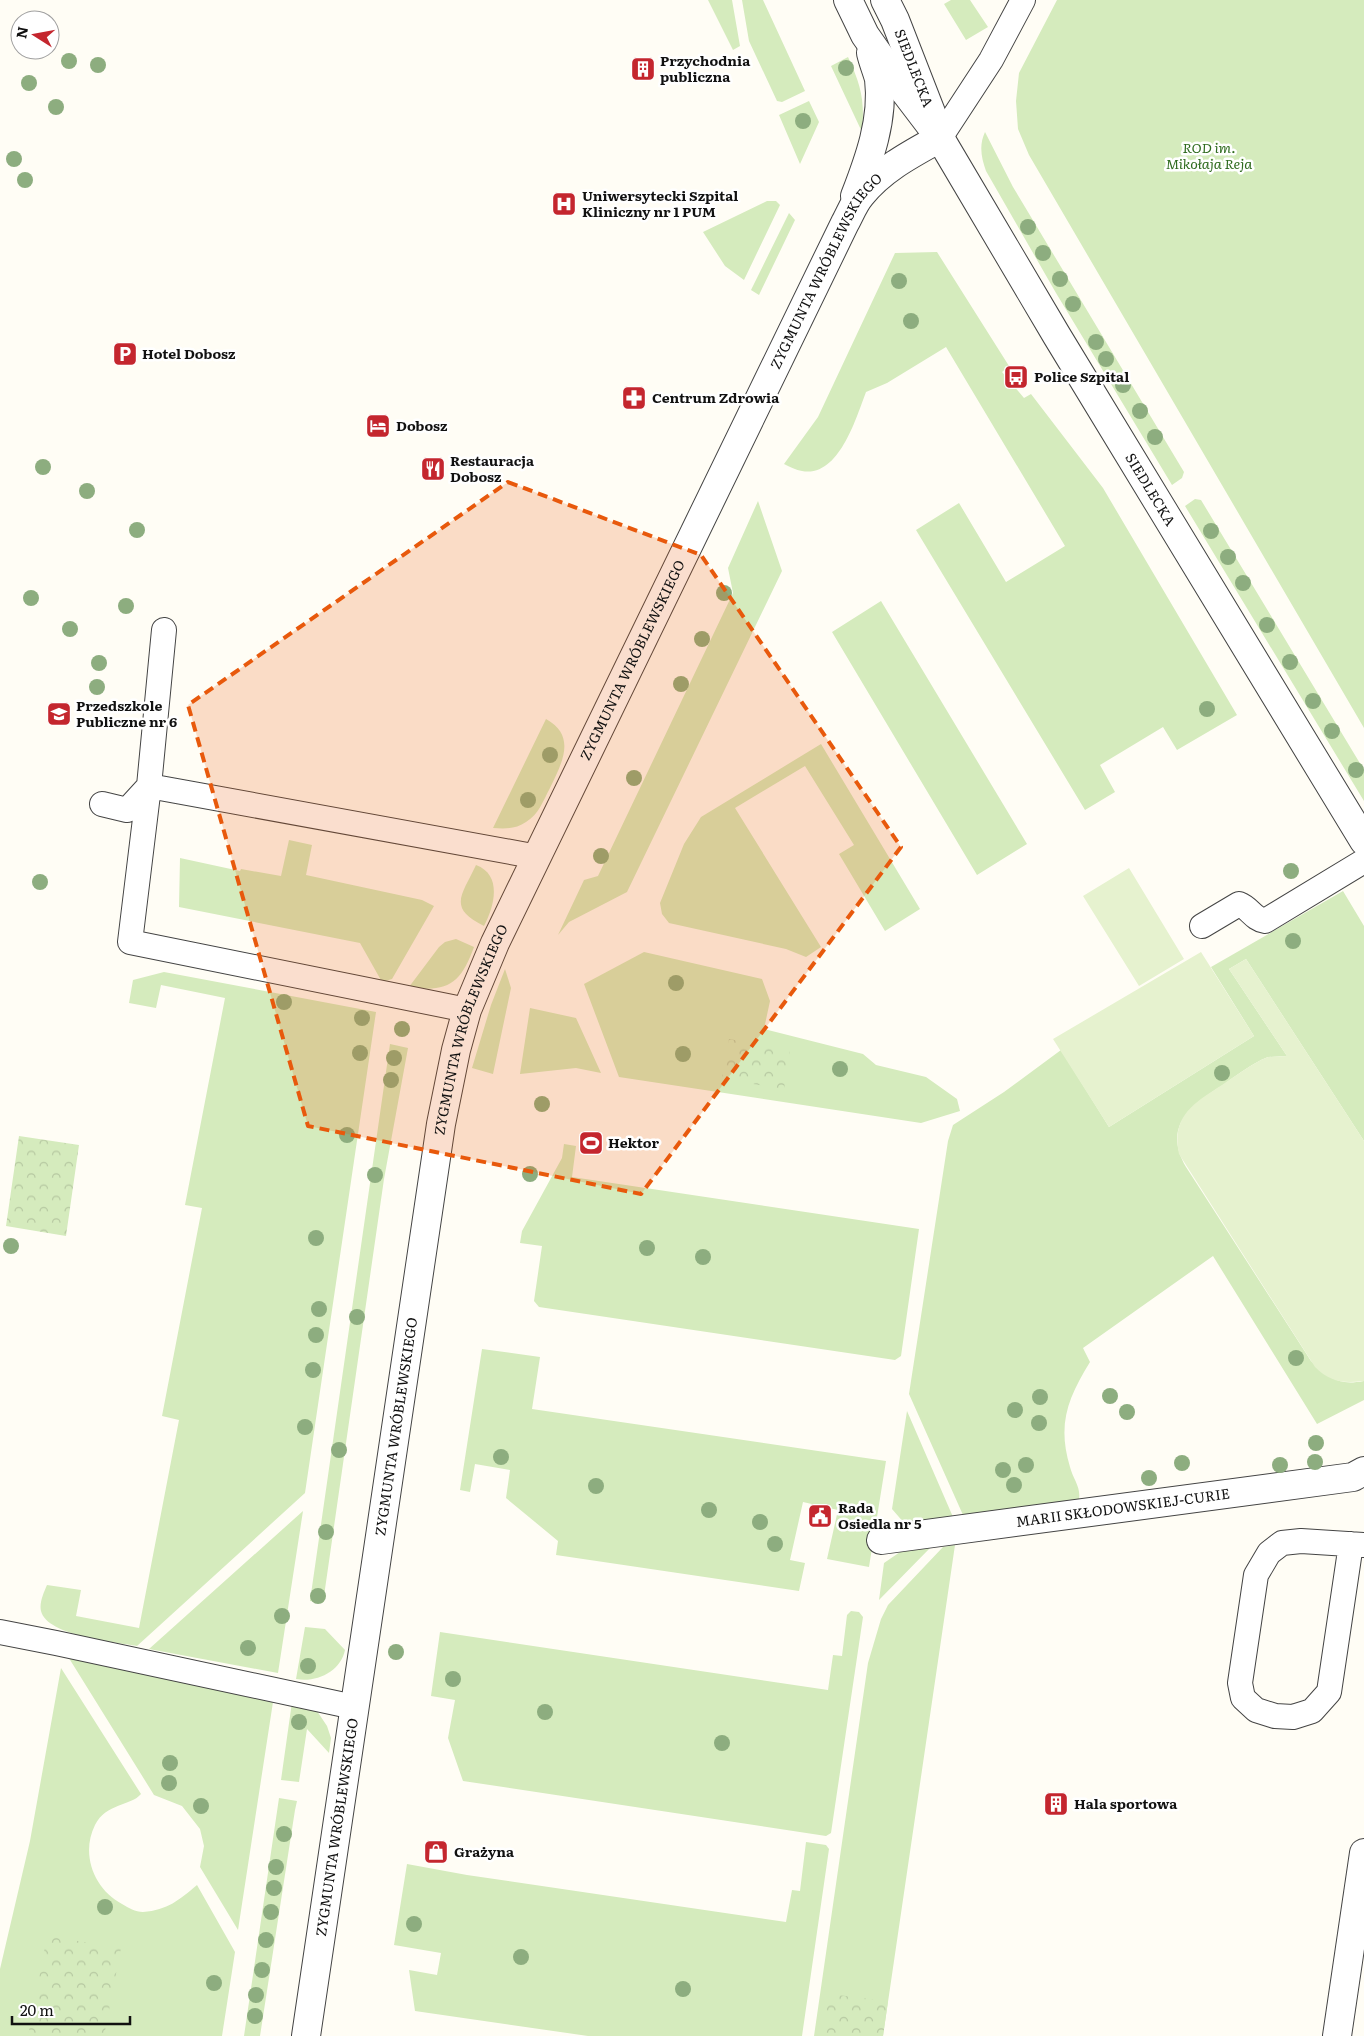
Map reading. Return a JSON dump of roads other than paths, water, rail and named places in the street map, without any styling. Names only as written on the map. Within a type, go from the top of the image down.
[{"type":"street","name":"SIEDLECKA","points":[[845,223],[868,162],[879,109],[879,79],[865,35],[848,0]]},
{"type":"street","name":"SIEDLECKA","points":[[885,0],[920,80],[940,138]]},
{"type":"street","name":"SIEDLECKA","points":[[865,35],[940,138],[1056,336],[1364,841]]},
{"type":"street","name":"ZYGMUNTA WRÓBLEWSKIEGO","points":[[306,2036],[442,1124],[456,1050],[467,1010],[486,962],[845,223],[860,197],[879,176],[902,159],[940,138]]},
{"type":"street","name":"MARII SKŁODOWSKIEJ-CURIE","points":[[881,1540],[1353,1477],[1364,1471]]},
{"type":"street","points":[[1337,2036],[1364,1853]]},
{"type":"lane","points":[[940,138],[991,60],[1023,0]]},
{"type":"lane","points":[[164,630],[149,786],[130,942],[467,1010]]},
{"type":"lane","points":[[149,786],[538,857]]},
{"type":"lane","points":[[102,804],[127,810],[149,786]]},
{"type":"lane","points":[[1202,926],[1239,904],[1247,907],[1258,920],[1265,921],[1364,861]]},
{"type":"lane","points":[[1301,1542],[1357,1545],[1329,1692],[1312,1711],[1293,1717],[1275,1716],[1256,1710],[1243,1698],[1240,1683],[1256,1575],[1269,1552],[1282,1543],[1301,1542]]},
{"type":"lane","points":[[0,1632],[354,1707]]},
{"type":"place","name":"Przychodnia publiczna","points":[[643,69]]},
{"type":"place","name":"Uniwersytecki Szpital Kliniczny nr 1 PUM","points":[[564,204]]},
{"type":"place","name":"Hotel Dobosz","points":[[125,354]]},
{"type":"place","name":"Police Szpital","points":[[1016,377]]},
{"type":"place","name":"Centrum Zdrowia","points":[[634,398]]},
{"type":"place","name":"Dobosz","points":[[378,426]]},
{"type":"place","name":"Restauracja Dobosz","points":[[433,469]]},
{"type":"place","name":"Przedszkole Publiczne nr 6","points":[[59,714]]},
{"type":"place","name":"Hektor","points":[[591,1143]]},
{"type":"place","name":"Rada Osiedla nr 5","points":[[820,1516]]},
{"type":"place","name":"Hala sportowa","points":[[1056,1804]]},
{"type":"place","name":"Grażyna","points":[[436,1852]]},
{"type":"park label","name":"ROD im. Mikołaja Reja","points":[[1209,156]]}]
